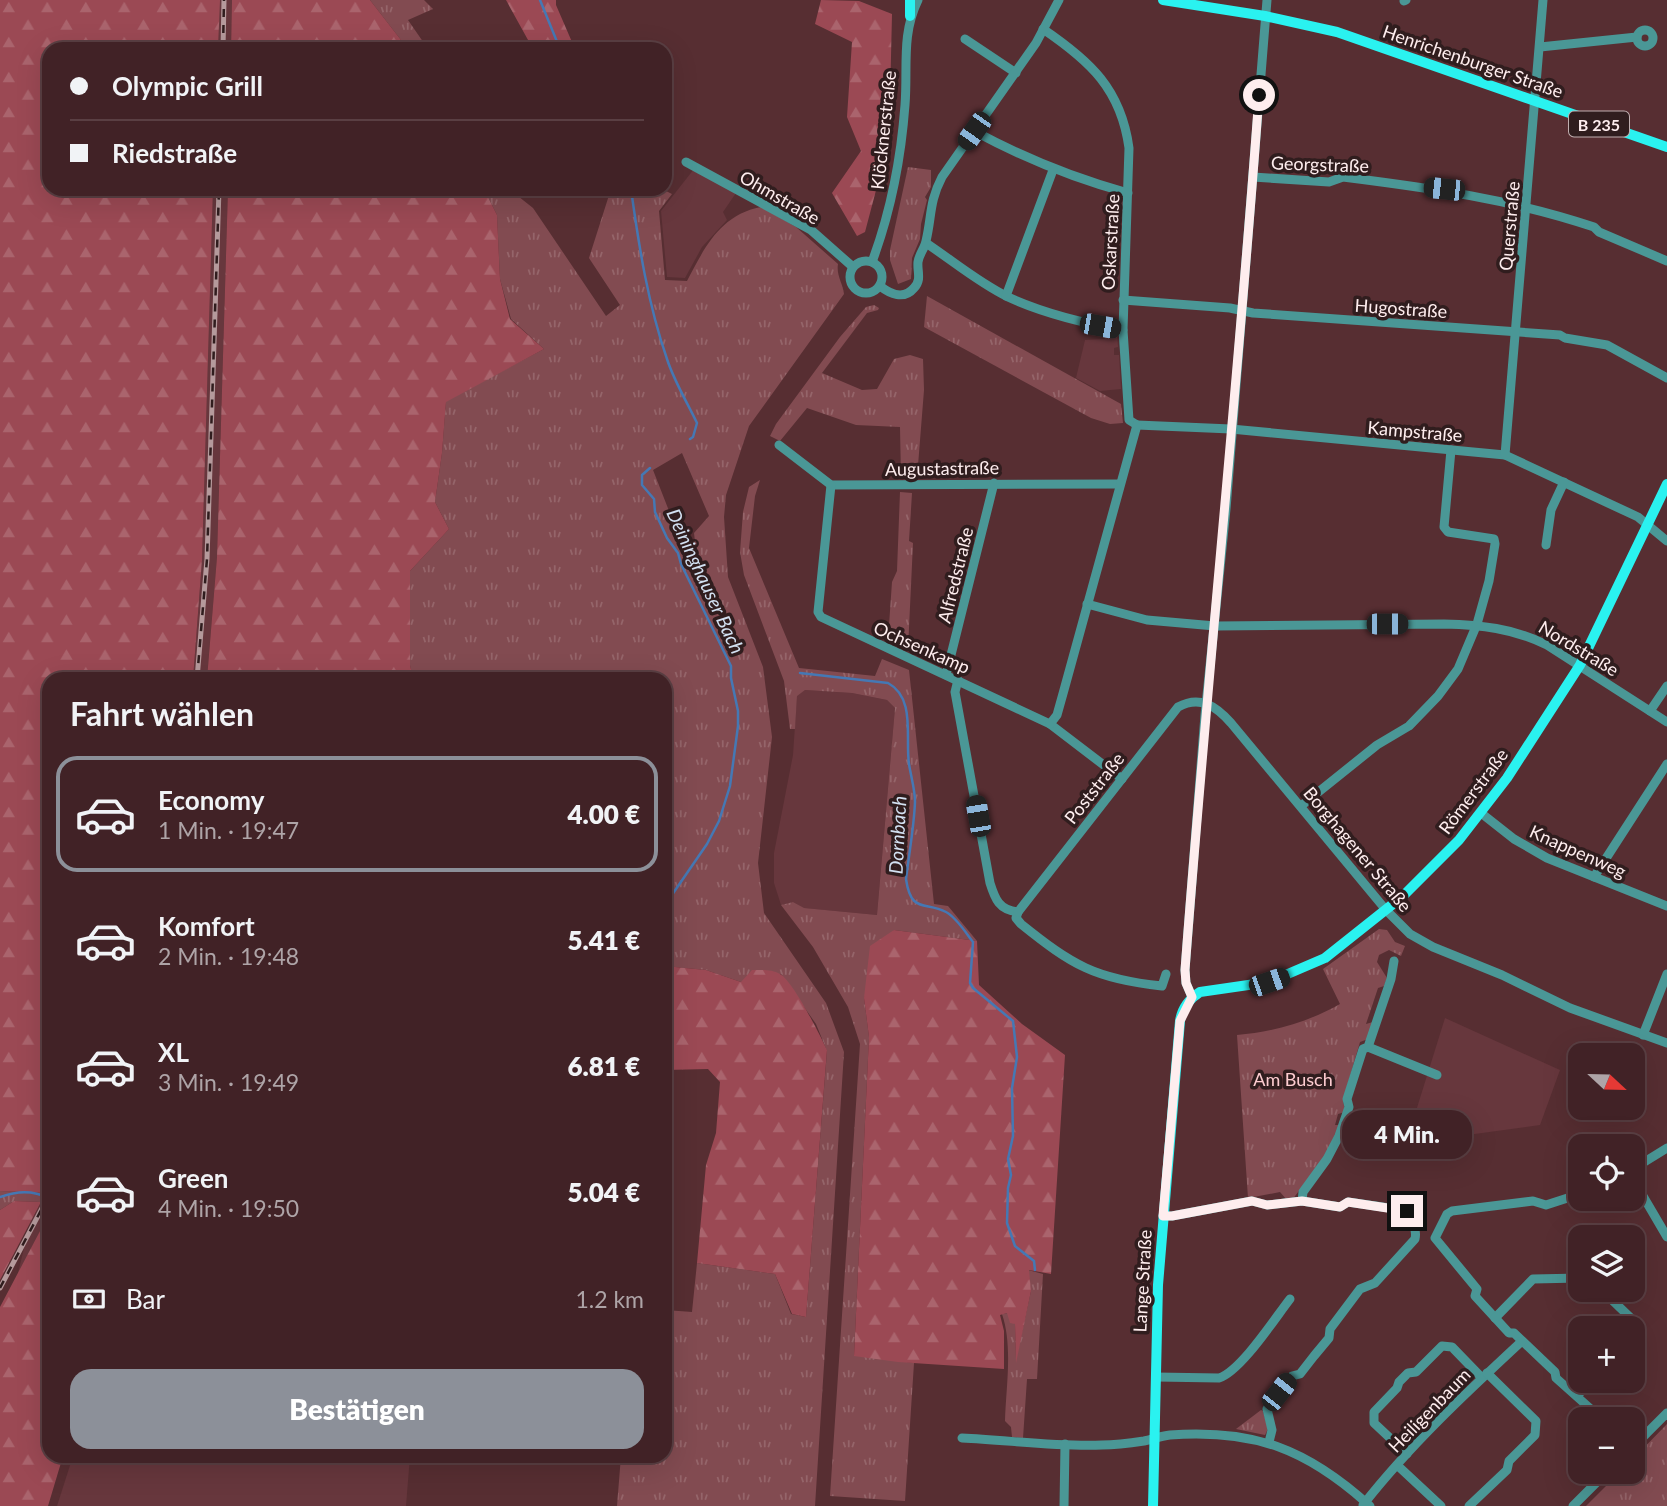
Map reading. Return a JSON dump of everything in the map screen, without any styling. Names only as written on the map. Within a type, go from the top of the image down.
[{"type":"main road","points":[[910,0],[910,16]]},
{"type":"main road","name":"B 235","points":[[1163,0],[1265,16]]},
{"type":"main road","name":"Henrichenburger Straße","points":[[1265,16],[1371,43],[1667,147]]},
{"type":"main road","name":"Römerstraße","points":[[1192,997],[1213,988],[1235,988],[1269,982],[1301,970],[1336,950],[1386,910],[1444,857],[1481,813],[1580,665],[1667,484]]},
{"type":"main road","name":"Lange Straße","points":[[1153,1506],[1163,1216],[1180,1021],[1192,997]]},
{"type":"street","name":"Klöcknerstraße","points":[[872,262],[884,230],[897,174],[905,103],[906,42],[910,16],[918,0]]},
{"type":"street","points":[[880,286],[899,295],[914,288],[919,276],[918,261],[926,243],[934,193],[942,177],[1016,73],[1059,0]]},
{"type":"street","points":[[1192,997],[1185,975],[1267,0]]},
{"type":"street","name":"Querstraße","points":[[1505,455],[1543,0]]},
{"type":"street","name":"Oskarstraße","points":[[1043,29],[1076,52],[1111,91],[1126,124],[1129,148],[1123,330],[1129,420],[1137,425]]},
{"type":"street","points":[[1540,47],[1637,37]]},
{"type":"street","points":[[965,39],[1016,73]]},
{"type":"street","points":[[974,131],[1053,170],[1126,192]]},
{"type":"street","name":"Ohmstraße","points":[[686,162],[811,230],[853,267]]},
{"type":"street","points":[[1006,296],[1053,170]]},
{"type":"street","name":"Georgstraße","points":[[1253,177],[1329,182],[1343,177],[1444,189],[1543,210],[1594,227],[1599,232],[1667,261]]},
{"type":"street","points":[[926,243],[1006,296],[1048,314],[1123,330]]},
{"type":"street","points":[[862,261],[872,262],[882,272],[880,286],[869,293],[857,290],[850,279],[853,267],[862,261]]},
{"type":"street","name":"Hugostraße","points":[[1123,300],[1560,335],[1598,342],[1667,378]]},
{"type":"street","points":[[1050,724],[1064,691],[1137,425]]},
{"type":"street","name":"Kampstraße","points":[[1137,425],[1231,429],[1505,455],[1638,517],[1667,541]]},
{"type":"street","points":[[779,445],[831,485]]},
{"type":"street","points":[[1301,806],[1377,745],[1409,726],[1424,713],[1458,669],[1477,625],[1495,550],[1494,539],[1445,530],[1451,450]]},
{"type":"street","points":[[1546,545],[1551,510],[1564,482]]},
{"type":"street","name":"Alfredstraße","points":[[946,675],[994,483]]},
{"type":"street","name":"Augustastraße","points":[[831,485],[1120,484]]},
{"type":"street","name":"Ochsenkamp","points":[[831,485],[818,612],[823,619],[1050,724],[1122,779]]},
{"type":"street","name":"Nordstraße","points":[[1087,604],[1147,620],[1215,626],[1477,625],[1527,635],[1580,665],[1667,722]]},
{"type":"street","points":[[958,680],[955,692],[990,883],[997,904],[1004,909],[1018,912],[1016,918],[1021,924],[1085,969],[1119,980],[1162,986],[1166,974]]},
{"type":"street","points":[[1650,711],[1667,686]]},
{"type":"street","name":"Poststraße","points":[[1018,912],[1178,707],[1196,702],[1207,703]]},
{"type":"street","name":"Borghagener Straße","points":[[1207,703],[1223,713],[1386,910],[1410,934],[1433,947],[1503,975],[1570,1007],[1667,1043]]},
{"type":"street","points":[[1594,877],[1667,765]]},
{"type":"street","name":"Knappenweg","points":[[1481,813],[1528,848],[1667,906]]},
{"type":"street","points":[[1302,1201],[1303,1192],[1327,1159],[1339,1136],[1349,1107],[1347,1099],[1363,1049],[1368,1047],[1391,979],[1394,961]]},
{"type":"street","points":[[1643,1035],[1667,974]]},
{"type":"street","points":[[1368,1047],[1437,1075]]},
{"type":"street","points":[[1645,1161],[1667,1147]]},
{"type":"street","points":[[1568,1198],[1546,1205],[1533,1200],[1452,1211],[1447,1214],[1436,1235],[1437,1242],[1477,1289],[1475,1296],[1509,1333],[1514,1333],[1555,1372],[1556,1378],[1589,1407]]},
{"type":"street","points":[[1645,1199],[1667,1237]]},
{"type":"street","points":[[1163,1216],[1252,1201],[1267,1205],[1302,1201],[1340,1207],[1348,1202],[1403,1210],[1409,1214],[1416,1236],[1375,1283],[1360,1289],[1330,1329],[1329,1338],[1300,1374],[1292,1376],[1267,1409],[1272,1430],[1269,1442]]},
{"type":"street","points":[[1495,1318],[1533,1279],[1568,1278]]},
{"type":"street","points":[[1156,1377],[1226,1376],[1249,1352],[1290,1298]]},
{"type":"street","points":[[1614,1302],[1629,1316]]},
{"type":"street","name":"Heiligenbaum","points":[[1366,1505],[1407,1454],[1522,1341]]},
{"type":"street","points":[[1407,1454],[1374,1423],[1374,1412],[1408,1373],[1416,1371],[1442,1346],[1452,1348],[1536,1421],[1535,1435],[1509,1461],[1507,1470],[1469,1506]]},
{"type":"street","points":[[1577,1396],[1580,1393]]},
{"type":"street","points":[[1645,1435],[1667,1413]]},
{"type":"street","points":[[962,1438],[1102,1446],[1168,1435],[1233,1434],[1269,1442],[1302,1457],[1333,1476],[1366,1505]]},
{"type":"street","points":[[1063,1506],[1065,1444]]},
{"type":"street","points":[[1398,1465],[1441,1506]]},
{"type":"street","points":[[1573,1506],[1595,1484]]},
{"type":"shaded area","points":[[219,0],[232,0],[231,42],[218,42]]},
{"type":"shaded area","points":[[694,169],[736,193],[723,212],[727,220],[702,247],[685,278],[667,277],[661,211]]},
{"type":"shaded area","points":[[213,196],[228,196],[217,557],[208,672],[194,672],[202,560]]},
{"type":"shaded area","points":[[1105,331],[1117,333],[1118,347],[1114,348],[1114,355],[1119,355],[1121,389],[1100,391],[1076,378],[1085,340],[1105,339]]},
{"type":"shaded area","points":[[805,690],[852,693],[887,700],[895,708],[877,915],[803,908],[793,902],[781,905],[774,883],[774,853],[793,755],[797,695]]},
{"type":"shaded area","points":[[1445,1018],[1560,1070],[1540,1125],[1460,1136],[1453,1158],[1406,1143]]},
{"type":"shaded area","points":[[42,1202],[42,1228],[17,1277],[30,1224]]},
{"type":"shaded area","points":[[71,1463],[409,1463],[406,1506],[57,1506]]},
{"type":"green space","points":[[0,0],[220,0],[218,42],[42,42],[42,196],[213,196],[202,560],[194,672],[42,672],[42,1193],[0,1191]]},
{"type":"green space","points":[[232,0],[370,0],[403,42],[231,42]]},
{"type":"green space","points":[[370,0],[424,0],[433,9],[408,20],[423,42],[403,42]]},
{"type":"green space","points":[[506,0],[556,0],[572,42],[529,42]]},
{"type":"green space","points":[[821,0],[859,1],[892,14],[889,141],[865,232],[857,236],[832,193],[861,151],[847,117],[852,42],[815,24]]},
{"type":"green space","points":[[908,167],[931,170],[931,187],[925,197],[927,200],[920,239],[912,258],[911,279],[898,284],[890,260],[890,250]]},
{"type":"green space","points":[[228,196],[488,196],[497,215],[500,279],[510,319],[544,349],[446,402],[435,502],[449,529],[410,571],[412,672],[208,672],[217,557]]},
{"type":"green space","points":[[488,196],[518,196],[533,208],[606,316],[620,305],[589,258],[609,196],[670,196],[659,211],[665,280],[687,281],[700,256],[724,225],[747,211],[761,207],[796,227],[838,264],[844,294],[749,426],[726,495],[724,517],[728,577],[763,667],[772,737],[758,863],[764,913],[826,1003],[844,1052],[815,1506],[617,1506],[620,1463],[672,1463],[672,1311],[692,1312],[697,1263],[775,1274],[791,1314],[806,1317],[827,1051],[816,1024],[781,974],[741,982],[706,970],[672,967],[672,672],[412,672],[410,571],[449,529],[435,502],[446,401],[544,349],[511,319],[500,279],[497,215]],"holes":[[[682,453],[709,516],[694,533],[696,550],[688,552],[680,539],[653,470]]]},
{"type":"green space","points":[[927,296],[1121,404],[1123,423],[1110,424],[1091,418],[924,327]]},
{"type":"green space","points":[[874,305],[878,310],[867,313],[822,373],[862,390],[877,389],[894,359],[910,355],[923,359],[924,390],[917,478],[901,478],[900,427],[856,425],[807,408],[780,441],[770,436],[840,337],[866,307]]},
{"type":"green space","points":[[760,480],[755,496],[749,548],[799,668],[875,676],[882,659],[909,670],[934,904],[948,906],[977,941],[894,930],[864,998],[869,1037],[854,1355],[914,1363],[905,1501],[830,1496],[860,1044],[848,1007],[813,947],[781,905],[793,902],[804,908],[877,915],[895,708],[887,700],[852,693],[805,690],[797,696],[795,729],[790,729],[784,681],[744,575],[740,552],[743,512],[749,487]]},
{"type":"green space","points":[[900,492],[912,493],[909,541],[913,543],[908,649],[888,640],[892,582],[897,571]]},
{"type":"green space","name":"Am Busch","points":[[1379,929],[1387,930],[1395,942],[1405,946],[1401,956],[1389,950],[1379,955],[1377,962],[1387,978],[1384,986],[1378,988],[1366,1024],[1373,1022],[1368,1039],[1360,1042],[1343,1100],[1345,1112],[1338,1114],[1335,1125],[1340,1125],[1328,1153],[1292,1200],[1287,1200],[1280,1192],[1248,1198],[1237,1035],[1290,1025],[1340,1004],[1323,969]]},
{"type":"green space","points":[[894,930],[977,941],[979,985],[1022,1024],[1065,1055],[1051,1274],[1029,1270],[1031,1291],[1016,1363],[1015,1324],[1010,1323],[1007,1313],[1000,1315],[1004,1331],[1004,1369],[898,1362],[854,1356],[869,1037],[864,998],[870,946]]},
{"type":"green space","points":[[672,967],[706,970],[741,982],[752,970],[780,974],[799,997],[827,1050],[806,1317],[792,1314],[775,1274],[697,1263],[706,1165],[716,1133],[720,1082],[708,1069],[672,1070]]},
{"type":"green space","points":[[0,1191],[42,1193],[41,1202],[14,1201],[0,1210]]},
{"type":"green space","points":[[14,1201],[41,1202],[0,1280],[0,1210]]},
{"type":"green space","points":[[42,1227],[42,1463],[61,1463],[48,1506],[0,1506],[0,1307]]},
{"type":"green space","points":[[1028,1270],[1043,1274],[1037,1379],[1027,1379],[1023,1438],[1012,1437],[1011,1427],[1005,1421],[1008,1353],[1002,1314],[1008,1313],[1015,1324],[1016,1359],[1031,1291]]},
{"type":"green space","points":[[1261,1410],[1268,1429],[1265,1435],[1236,1429]]},
{"type":"green space","points":[[1667,1424],[1667,1506],[1586,1506],[1608,1484],[1645,1484],[1645,1447]]},
{"type":"waterway","name":"Deininghauser Bach","points":[[540,0],[557,42]]},
{"type":"waterway","name":"Deininghauser Bach","points":[[632,196],[645,275],[660,338],[673,375],[697,423],[690,439]]},
{"type":"waterway","name":"Deininghauser Bach","points":[[650,468],[642,475],[642,485],[654,499],[655,512],[667,538],[678,553],[731,666],[738,711],[730,786],[719,821],[707,844],[672,895]]},
{"type":"waterway","name":"Dornbach","points":[[800,673],[888,683],[903,698],[908,719],[908,754],[915,802],[906,879],[908,890],[915,902],[946,912],[961,926],[973,942],[970,983],[1013,1021],[1017,1057],[1012,1088],[1013,1136],[1008,1159],[1011,1175],[1007,1223],[1015,1246],[1034,1261],[1035,1270]]},
{"type":"waterway","name":"Deininghauser Bach","points":[[0,1197],[24,1192],[42,1196]]},
{"type":"railway","points":[[223,42],[224,0]]},
{"type":"railway","points":[[198,672],[207,559],[219,196]]},
{"type":"railway","points":[[0,1288],[42,1208]]},
{"type":"route","points":[[1259,95],[1185,970],[1186,983],[1192,997],[1180,1021],[1163,1216],[1252,1201],[1267,1205],[1302,1201],[1340,1207],[1348,1202],[1407,1211]]}]
